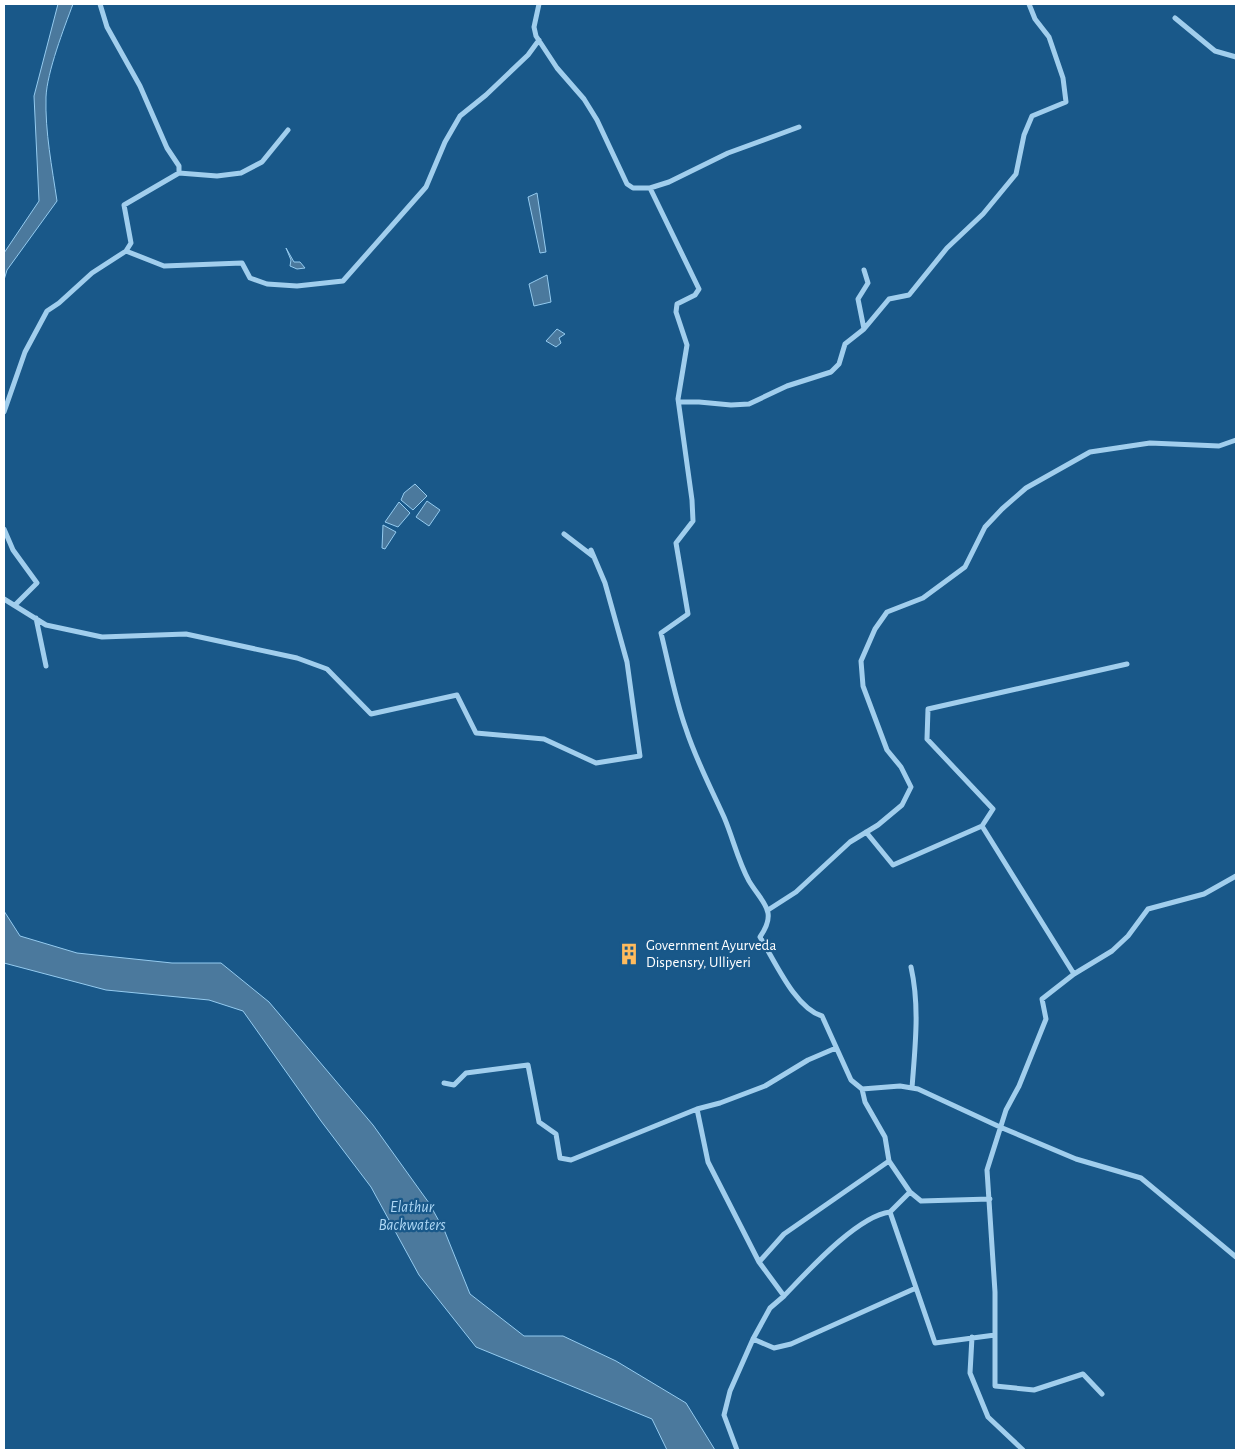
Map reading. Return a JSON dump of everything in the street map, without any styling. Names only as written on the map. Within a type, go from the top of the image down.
[{"type":"street","points":[[100,4],[107,27],[140,86],[167,148],[178,166],[179,173]]},
{"type":"street","points":[[539,4],[534,27],[539,40],[557,68],[584,99],[598,120],[627,184],[634,188],[650,188],[669,182],[728,153],[799,127]]},
{"type":"street","points":[[678,402],[731,406],[749,404],[787,386],[831,372],[839,364],[845,344],[864,329],[889,299],[910,295],[947,248],[982,214],[1016,174],[1024,135],[1032,116],[1066,102],[1063,78],[1049,37],[1035,19],[1029,4]]},
{"type":"street","points":[[1175,18],[1215,51],[1236,57]]},
{"type":"street","points":[[126,251],[164,266],[242,263],[250,278],[267,284],[312,286],[343,281],[426,187],[445,142],[460,116],[486,95],[528,54],[539,40]]},
{"type":"street","points":[[4,412],[25,352],[46,311],[59,303],[92,273],[126,251],[131,243],[124,205],[179,173],[217,176],[241,172],[262,162],[288,130]]},
{"type":"street","points":[[650,188],[698,289],[695,295],[677,304],[676,312],[687,345],[678,402],[692,500],[693,521],[676,543],[688,614],[661,633],[685,728],[725,819],[742,865],[768,910],[769,924],[760,937],[799,1000],[813,1013],[822,1016],[851,1080],[862,1089],[865,1102],[885,1137],[889,1161],[910,1192],[921,1201],[990,1199]]},
{"type":"street","points":[[864,270],[868,283],[858,299],[864,329]]},
{"type":"street","points":[[768,910],[796,892],[850,842],[878,825],[902,804],[911,787],[887,750],[864,686],[861,661],[875,629],[887,612],[923,598],[965,567],[985,527],[1002,509],[1026,488],[1090,452],[1150,443],[1219,446],[1236,440]]},
{"type":"street","points":[[4,529],[13,550],[37,583],[15,606]]},
{"type":"street","points":[[564,534],[594,557]]},
{"type":"street","points":[[4,599],[46,625],[102,637],[186,634],[298,658],[327,670],[371,714],[456,695],[476,733],[544,739],[596,763],[640,756],[627,662],[605,583],[591,550]]},
{"type":"street","points":[[36,618],[46,666]]},
{"type":"street","points":[[866,832],[893,865],[982,826],[993,809],[927,739],[928,709],[1127,664]]},
{"type":"street","points":[[982,826],[1074,974]]},
{"type":"street","points":[[1102,1394],[1083,1374],[1034,1390],[996,1386],[990,1199],[987,1170],[995,1149],[1000,1127],[1046,1019],[1042,999],[1074,974],[1112,951],[1128,936],[1148,909],[1204,894],[1236,876]]},
{"type":"street","points":[[911,967],[915,985],[917,1020],[912,1088]]},
{"type":"street","points":[[444,1083],[454,1085],[466,1073],[528,1065],[538,1122],[556,1134],[560,1158],[571,1160],[697,1109],[720,1103],[765,1086],[808,1060],[836,1048]]},
{"type":"street","points":[[862,1089],[900,1086],[912,1088],[1076,1159],[1141,1178],[1236,1257]]},
{"type":"street","points":[[697,1109],[708,1162],[759,1262],[784,1296]]},
{"type":"street","points":[[759,1262],[784,1234],[889,1161]]},
{"type":"street","points":[[737,1450],[724,1415],[730,1391],[753,1339],[770,1308],[816,1262],[877,1214],[890,1212],[910,1192]]},
{"type":"street","points":[[890,1212],[935,1343],[995,1335]]},
{"type":"street","points":[[753,1339],[774,1348],[791,1344],[916,1288]]},
{"type":"street","points":[[972,1337],[970,1373],[988,1417],[1004,1430],[1023,1450]]},
{"type":"water","points":[[58,4],[73,4],[53,63],[46,97],[48,136],[57,201],[7,270],[4,280],[4,253],[39,201],[34,96]]},
{"type":"water","points":[[537,193],[546,252],[540,253],[528,197]]},
{"type":"water","points":[[286,248],[294,262],[300,262],[305,268],[297,269],[290,266],[291,260]]},
{"type":"water","points":[[547,275],[551,302],[534,306],[529,284]]},
{"type":"water","points":[[557,329],[565,334],[559,338],[561,343],[556,347],[546,341]]},
{"type":"water","points":[[415,484],[427,496],[413,510],[401,500],[404,493]]},
{"type":"water","points":[[427,501],[440,510],[429,526],[416,517]]},
{"type":"water","points":[[399,502],[410,513],[398,527],[385,522]]},
{"type":"water","points":[[383,525],[396,532],[385,549],[382,548]]},
{"type":"water","name":"Elathur Backwaters","points":[[4,911],[20,936],[77,953],[172,963],[221,963],[269,1002],[373,1125],[429,1203],[445,1232],[470,1294],[524,1336],[563,1336],[616,1361],[686,1403],[715,1450],[667,1450],[652,1419],[476,1347],[419,1275],[371,1187],[321,1121],[243,1011],[209,1000],[106,990],[4,963]]},
{"type":"place","name":"Government Ayurveda Dispensry, Ulliyeri","points":[[629,954]]}]
